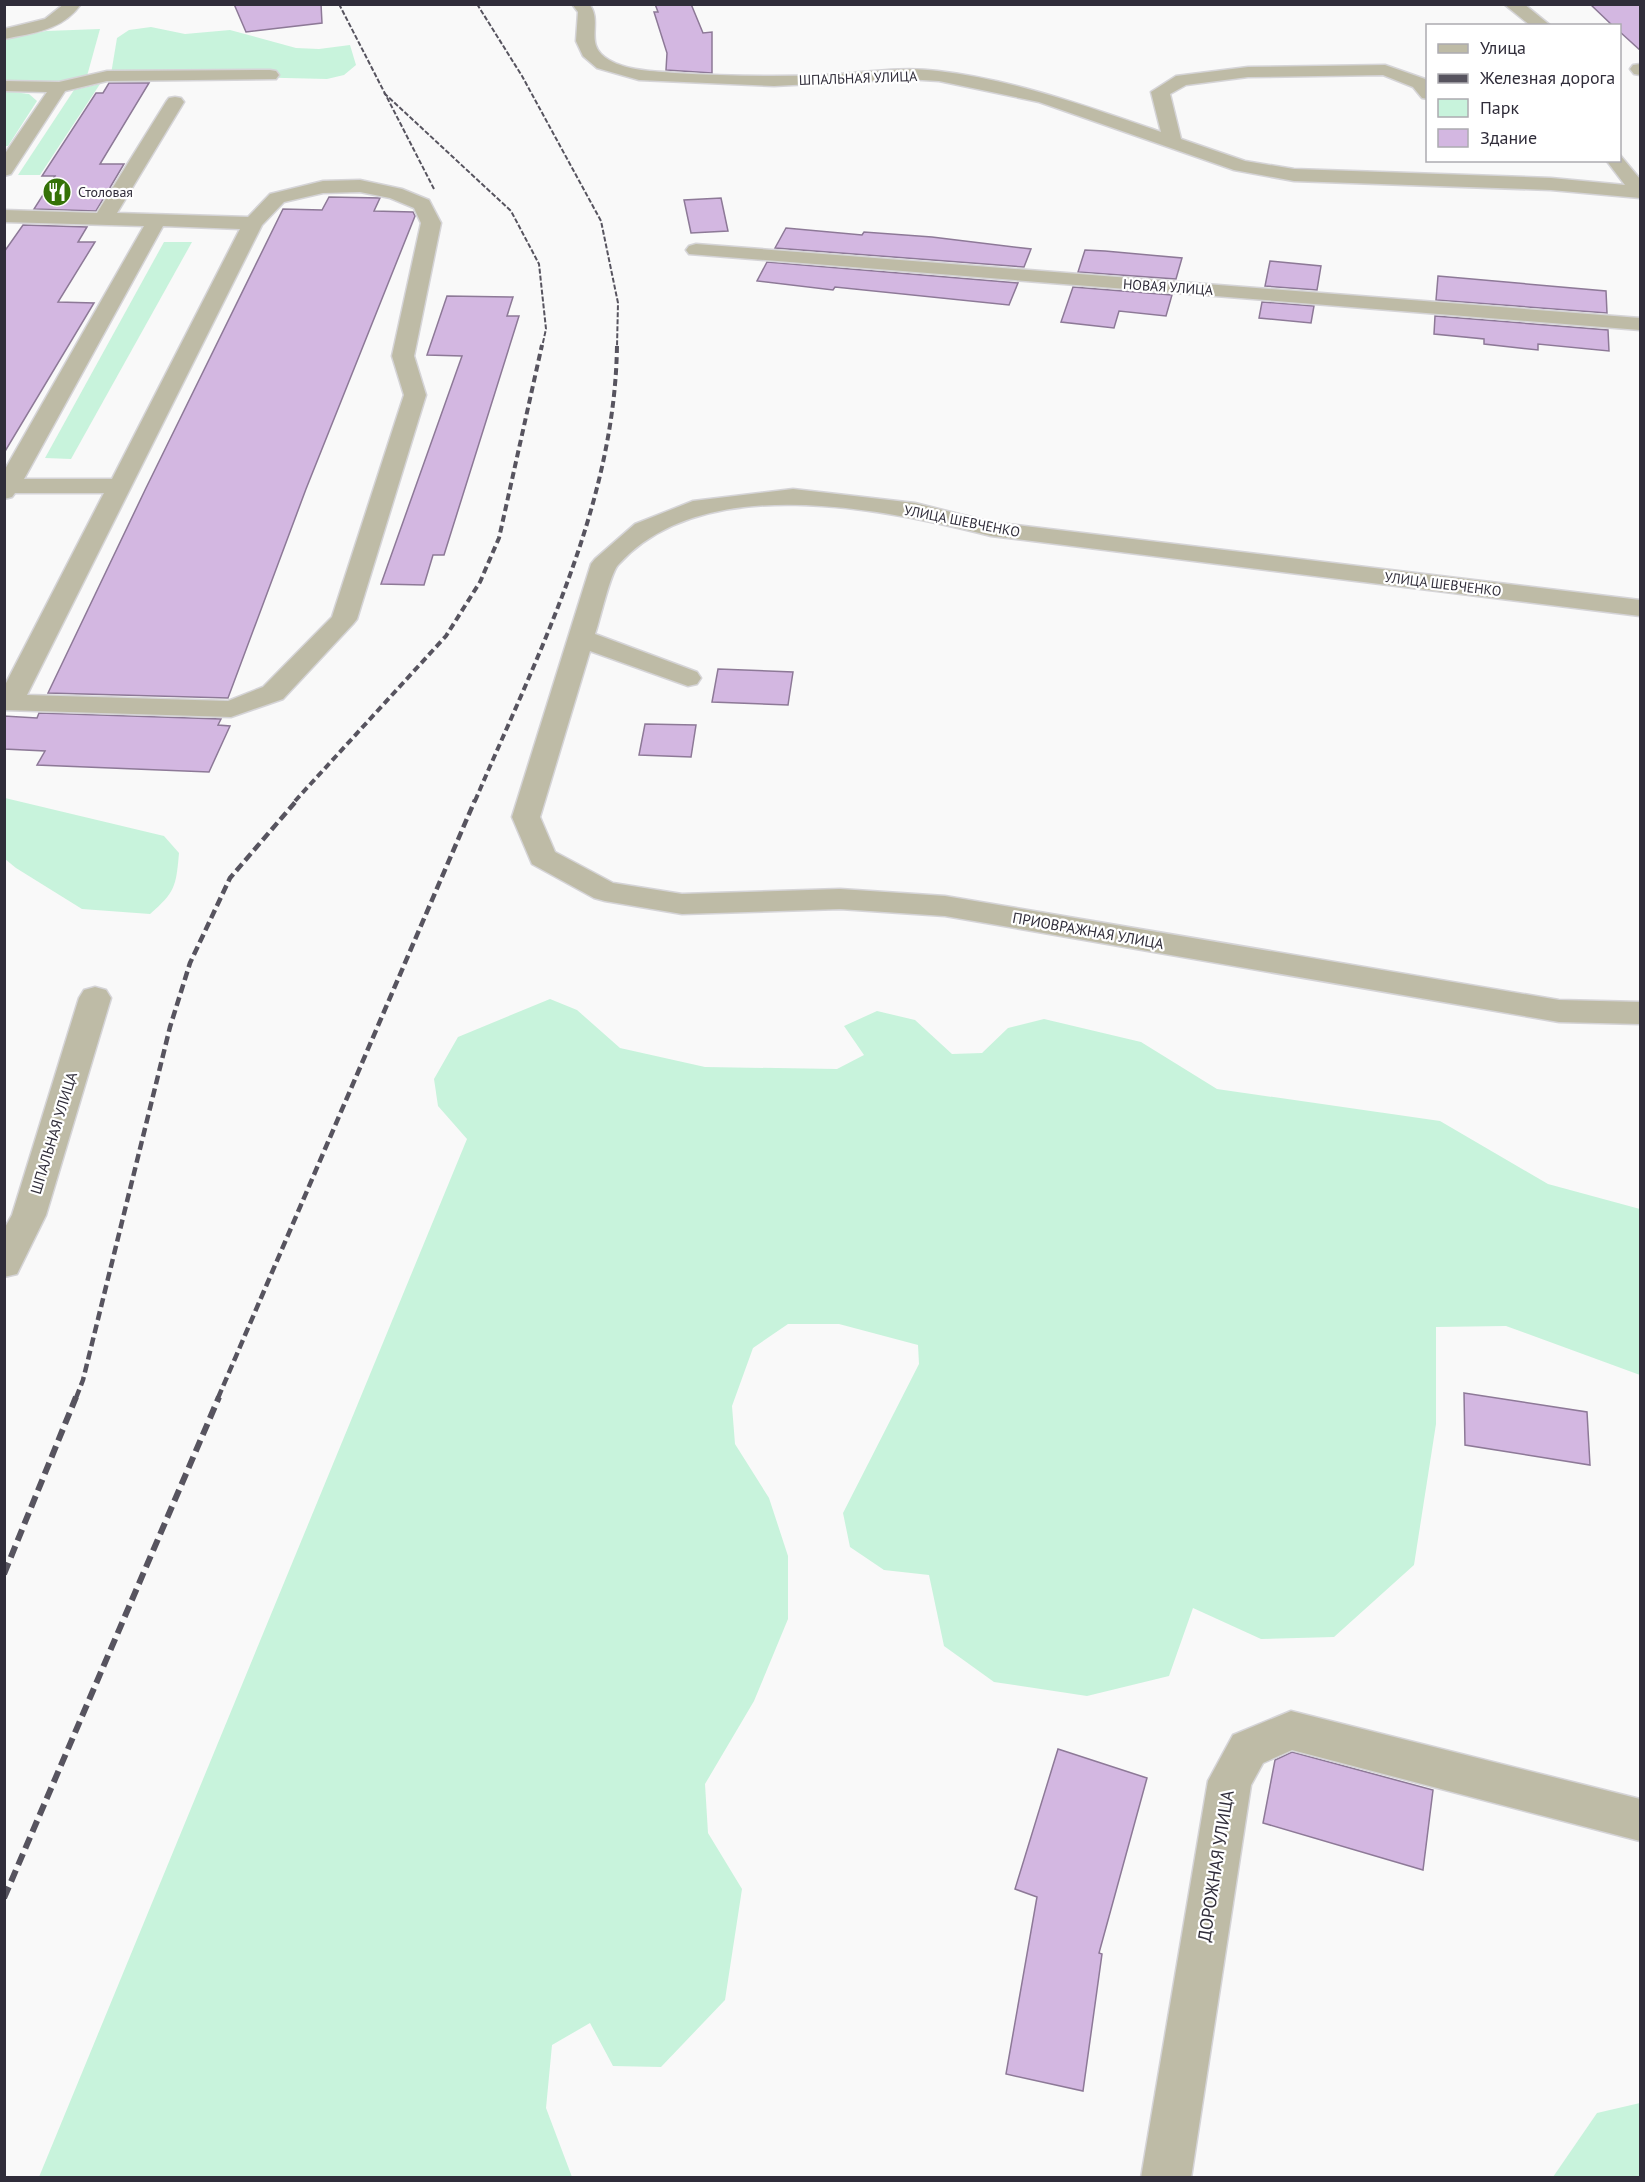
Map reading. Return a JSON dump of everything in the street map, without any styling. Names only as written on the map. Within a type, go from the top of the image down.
[{"type":"street","points":[[4,34],[40,27],[59,19],[68,12],[72,4]]},
{"type":"street","name":"ШПАЛЬНАЯ УЛИЦА","points":[[580,4],[586,11],[585,41],[589,52],[603,64],[639,75],[774,81],[906,74],[939,76],[1044,98],[1241,166],[1294,175],[1551,184]]},
{"type":"street","points":[[1512,4],[1540,24]]},
{"type":"street","points":[[1173,143],[1160,92],[1182,80],[1248,72],[1385,70],[1419,83],[1426,92]]},
{"type":"street","points":[[4,86],[59,87],[107,76],[270,75]]},
{"type":"street","points":[[4,170],[59,87]]},
{"type":"street","points":[[104,218],[175,102]]},
{"type":"street","points":[[1618,162],[1641,191]]},
{"type":"street","points":[[1491,164],[1509,172],[1551,184],[1641,191]]},
{"type":"street","points":[[351,186],[395,193],[422,204],[431,223],[403,356],[415,395],[344,619],[273,693],[231,709],[7,702],[119,486],[253,223],[277,198],[323,187],[351,186]]},
{"type":"street","points":[[4,216],[253,223]]},
{"type":"street","points":[[6,489],[157,220]]},
{"type":"street","name":"НОВАЯ УЛИЦА","points":[[696,250],[1641,324]]},
{"type":"street","points":[[6,489],[119,486]]},
{"type":"street","name":"УЛИЦА ШЕВЧЕНКО","points":[[542,856],[526,817],[604,564],[644,529],[702,506],[793,496],[915,510],[991,529],[1641,608]]},
{"type":"street","points":[[581,638],[688,678]]},
{"type":"street","name":"ПРИОВРАЖНАЯ УЛИЦА","points":[[542,856],[605,891],[682,904],[840,899],[945,906],[1559,1011],[1641,1013]]},
{"type":"street","name":"ШПАЛЬНАЯ УЛИЦА","points":[[4,1264],[29,1215],[94,998]]},
{"type":"street","name":"ДОРОЖНАЯ УЛИЦА","points":[[1166,2178],[1230,1780],[1248,1749],[1291,1730],[1641,1820]]},
{"type":"green space","points":[[151,27],[185,34],[230,30],[296,48],[319,49],[350,45],[356,65],[344,75],[327,79],[111,74],[117,38],[129,30]]},
{"type":"green space","points":[[100,29],[87,76],[64,84],[5,84],[4,40],[46,31]]},
{"type":"green space","points":[[100,84],[40,175],[18,175],[74,90]]},
{"type":"green space","points":[[5,91],[29,94],[37,101],[8,146],[5,146]]},
{"type":"green space","points":[[164,242],[192,242],[71,459],[45,458]]},
{"type":"green space","points":[[5,798],[164,836],[179,853],[173,888],[165,900],[150,914],[82,909],[5,859]]},
{"type":"green space","points":[[550,999],[577,1010],[620,1048],[705,1067],[837,1069],[864,1055],[844,1026],[877,1011],[915,1020],[952,1054],[982,1053],[1008,1028],[1044,1019],[1141,1042],[1217,1089],[1440,1121],[1548,1184],[1640,1209],[1640,1375],[1506,1326],[1436,1327],[1436,1424],[1414,1565],[1334,1637],[1261,1639],[1193,1608],[1169,1676],[1087,1696],[994,1682],[944,1646],[929,1575],[884,1570],[850,1547],[843,1513],[919,1364],[918,1345],[839,1324],[788,1324],[753,1348],[732,1406],[735,1444],[769,1498],[788,1556],[788,1619],[754,1701],[705,1784],[708,1833],[742,1889],[725,2000],[661,2067],[613,2066],[590,2023],[552,2045],[546,2108],[572,2177],[39,2177],[467,1139],[438,1106],[434,1079],[458,1037]]},
{"type":"green space","points":[[1640,2103],[1640,2177],[1553,2177],[1597,2113]]},
{"type":"building","points":[[234,4],[321,4],[322,23],[246,32]]},
{"type":"building","points":[[655,4],[691,4],[703,33],[712,32],[712,73],[666,70],[667,53],[654,12],[658,12]]},
{"type":"building","points":[[1590,4],[1641,4],[1641,51],[1621,33],[1621,24],[1611,24]]},
{"type":"building","points":[[109,83],[149,83],[100,164],[124,164],[108,191],[96,211],[34,209],[55,176],[42,176],[96,93],[103,93]]},
{"type":"building","points":[[329,197],[380,198],[374,211],[413,212],[415,216],[306,489],[228,698],[48,693],[283,209],[322,210]]},
{"type":"building","points":[[721,198],[728,231],[691,233],[684,200]]},
{"type":"building","points":[[23,225],[87,227],[78,242],[95,242],[58,302],[94,303],[4,453],[4,252]]},
{"type":"building","points":[[786,228],[862,235],[864,232],[932,237],[1031,249],[1024,267],[775,248]]},
{"type":"building","points":[[1085,250],[1182,258],[1176,279],[1078,272]]},
{"type":"building","points":[[1270,261],[1321,266],[1317,290],[1265,286]]},
{"type":"building","points":[[767,262],[1018,283],[1009,305],[757,281]]},
{"type":"building","points":[[1438,276],[1606,291],[1607,313],[1436,300]]},
{"type":"building","points":[[1073,287],[1172,295],[1166,316],[1119,311],[1114,328],[1061,322]]},
{"type":"building","points":[[447,296],[513,297],[507,316],[519,316],[444,555],[433,555],[424,585],[381,584],[462,356],[427,355]]},
{"type":"building","points":[[1262,302],[1314,306],[1311,323],[1259,318]]},
{"type":"building","points":[[1435,316],[1608,330],[1609,351],[1538,344],[1538,350],[1484,344],[1484,339],[1434,334]]},
{"type":"building","points":[[718,669],[793,672],[788,705],[712,702]]},
{"type":"building","points":[[39,713],[221,719],[218,725],[230,726],[209,772],[37,765],[45,751],[4,749],[4,716],[37,718]]},
{"type":"building","points":[[645,724],[696,725],[691,757],[639,755]]},
{"type":"building","points":[[1464,1393],[1587,1412],[1590,1465],[1465,1445]]},
{"type":"building","points":[[1058,1749],[1147,1778],[1099,1953],[1102,1954],[1083,2091],[1006,2074],[1037,1897],[1015,1889]]},
{"type":"building","points":[[1292,1752],[1433,1790],[1423,1870],[1263,1823],[1275,1760]]},
{"type":"railway","points":[[339,4],[385,94]]},
{"type":"railway","points":[[477,4],[522,76],[601,221],[618,303],[617,347]]},
{"type":"railway","points":[[385,94],[511,211],[539,264],[546,329],[542,347]]},
{"type":"railway","points":[[385,94],[434,189]]},
{"type":"railway","points":[[295,801],[446,636],[480,582],[499,538],[542,345]]},
{"type":"railway","points":[[475,801],[547,635],[588,522],[603,464],[613,405],[617,345]]},
{"type":"railway","points":[[76,1398],[83,1380],[170,1027],[190,963],[230,878],[297,800]]},
{"type":"railway","points":[[218,1398],[475,800]]},
{"type":"railway","points":[[4,1574],[76,1397]]},
{"type":"railway","points":[[4,1898],[219,1397]]},
{"type":"place","name":"Столовая","points":[[57,192]]}]
